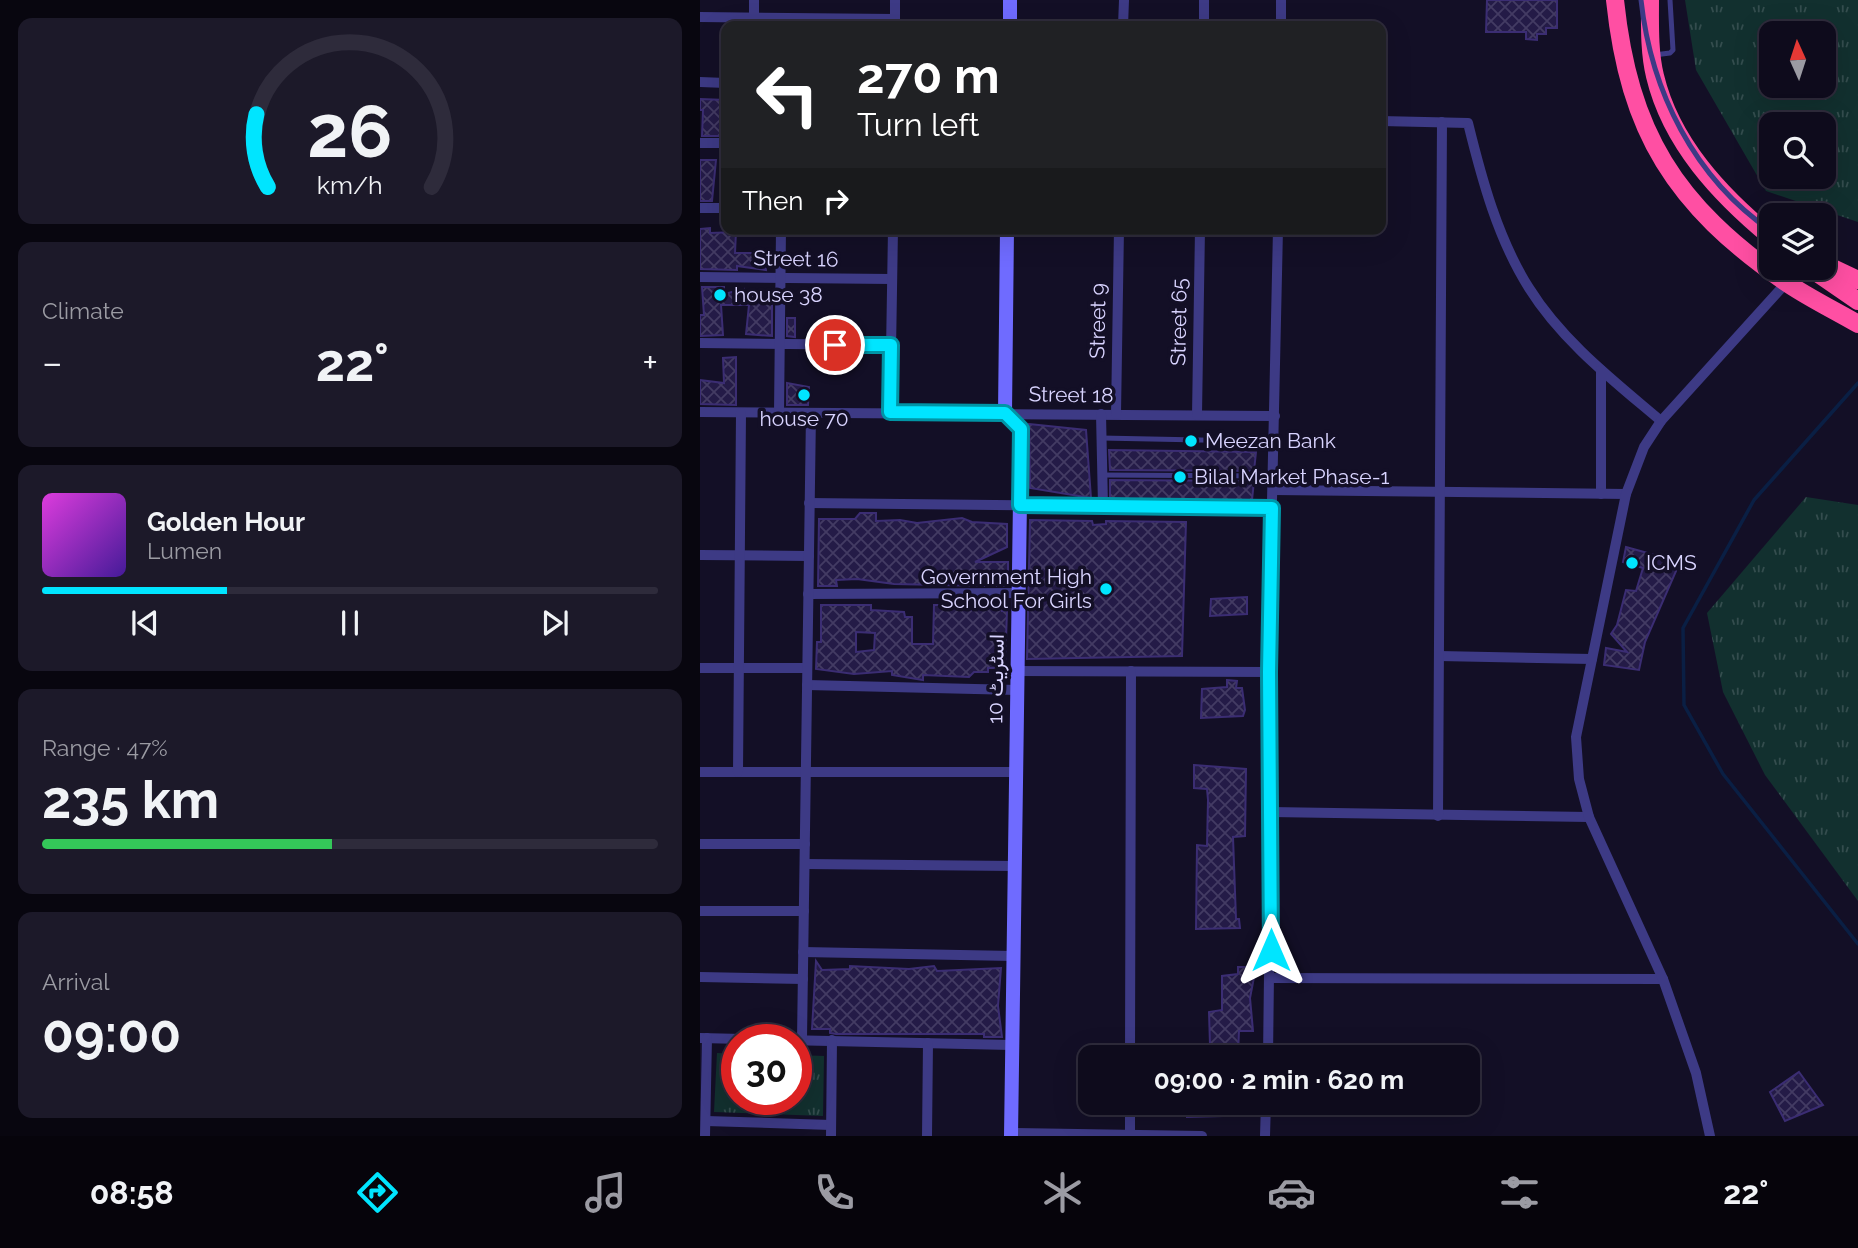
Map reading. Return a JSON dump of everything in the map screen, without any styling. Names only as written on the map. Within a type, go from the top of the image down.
[{"type":"highway","points":[[1615,0],[1628,77],[1658,155],[1692,204],[1717,228],[1786,283],[1855,322]]},
{"type":"highway","points":[[1650,0],[1655,76],[1686,146],[1735,206],[1759,227]]},
{"type":"highway","points":[[1836,270],[1858,280]]},
{"type":"highway","points":[[1827,280],[1858,301]]},
{"type":"street","points":[[754,0],[754,21]]},
{"type":"street","points":[[895,0],[895,21]]},
{"type":"street","points":[[1010,0],[1010,21]]},
{"type":"street","points":[[1123,21],[1124,0]]},
{"type":"street","points":[[1204,0],[1204,21]]},
{"type":"street","points":[[1281,0],[1281,21]]},
{"type":"street","points":[[700,17],[743,21]]},
{"type":"street","points":[[700,82],[721,83]]},
{"type":"street","points":[[1386,121],[1468,123],[1497,223],[1529,289],[1569,339],[1661,421]]},
{"type":"street","points":[[1438,816],[1442,122]]},
{"type":"street","points":[[700,143],[721,143]]},
{"type":"street","points":[[700,208],[721,208]]},
{"type":"street","points":[[779,413],[781,235]]},
{"type":"street","points":[[890,412],[893,235]]},
{"type":"street","name":"اسٹریٹ 10","points":[[1007,235],[1005,413],[1021,429],[1011,1135]]},
{"type":"street","name":"Street 9","points":[[1116,414],[1119,235]]},
{"type":"street","name":"Street 65","points":[[1197,415],[1200,235]]},
{"type":"street","points":[[1268,1045],[1271,978],[1269,672],[1279,235]]},
{"type":"street","name":"Street 16","points":[[700,277],[892,279]]},
{"type":"street","points":[[1710,1136],[1696,1073],[1663,979],[1589,817],[1579,779],[1576,737],[1626,494],[1644,447],[1661,421],[1786,283]]},
{"type":"street","points":[[700,343],[891,345]]},
{"type":"street","points":[[1601,370],[1601,494]]},
{"type":"street","name":"Street 18","points":[[700,412],[1275,416]]},
{"type":"street","points":[[738,772],[741,412]]},
{"type":"street","points":[[802,1024],[811,413]]},
{"type":"street","points":[[1101,414],[1103,506]]},
{"type":"street","points":[[1273,490],[1626,494]]},
{"type":"street","points":[[809,503],[1272,508]]},
{"type":"street","points":[[700,555],[809,556]]},
{"type":"street","points":[[808,594],[1018,593]]},
{"type":"street","points":[[1439,656],[1592,659]]},
{"type":"street","points":[[700,668],[807,668]]},
{"type":"street","points":[[1017,671],[1269,672]]},
{"type":"street","points":[[1130,1045],[1131,671]]},
{"type":"street","points":[[807,685],[1017,690]]},
{"type":"street","points":[[700,772],[1016,772]]},
{"type":"street","points":[[1271,812],[1589,817]]},
{"type":"street","points":[[700,844],[805,844]]},
{"type":"street","points":[[805,864],[1014,866]]},
{"type":"street","points":[[700,911],[804,911]]},
{"type":"street","points":[[803,952],[1013,956]]},
{"type":"street","points":[[700,977],[803,979]]},
{"type":"street","points":[[1271,978],[1663,979]]},
{"type":"street","points":[[705,1136],[703,1038],[721,1038]]},
{"type":"street","points":[[812,1039],[1012,1045]]},
{"type":"street","points":[[831,1136],[832,1040]]},
{"type":"street","points":[[927,1136],[928,1043]]},
{"type":"street","points":[[1130,1115],[1130,1135]]},
{"type":"street","points":[[1265,1136],[1266,1115]]},
{"type":"street","points":[[706,1121],[831,1125]]},
{"type":"street","points":[[1011,1135],[1202,1136]]},
{"type":"lane","points":[[1641,0],[1644,32],[1659,80],[1688,143],[1730,197],[1759,221]]},
{"type":"lane","points":[[1652,56],[1673,50],[1670,0]]},
{"type":"lane","points":[[1836,262],[1858,270]]},
{"type":"lane","points":[[1101,438],[1250,441]]},
{"type":"lane","points":[[1102,475],[1273,476]]},
{"type":"green space","points":[[1685,0],[1858,0],[1858,222],[1836,215],[1836,203],[1802,203],[1765,189],[1836,189],[1836,112],[1759,112],[1759,179],[1696,70]]},
{"type":"green space","points":[[1806,497],[1858,505],[1858,901],[1765,775],[1723,692],[1707,613]]},
{"type":"green space","points":[[717,1053],[721,1053],[721,1112],[714,1112]]},
{"type":"green space","points":[[812,1056],[824,1056],[823,1116],[796,1115],[812,1115]]},
{"type":"building","points":[[1487,0],[1557,0],[1557,28],[1546,28],[1546,34],[1537,34],[1537,40],[1526,39],[1526,32],[1486,32]]},
{"type":"building","points":[[700,99],[721,100],[721,136],[702,136],[703,110],[700,110]]},
{"type":"building","points":[[700,160],[716,160],[712,201],[700,201]]},
{"type":"building","points":[[710,228],[710,233],[736,235],[735,253],[764,253],[766,270],[737,266],[737,270],[700,269],[700,229]]},
{"type":"building","points":[[702,287],[724,287],[724,294],[744,289],[744,295],[762,296],[762,292],[772,292],[772,336],[746,334],[749,305],[721,305],[723,335],[700,336],[700,315],[704,315]]},
{"type":"building","points":[[787,318],[795,318],[795,337],[787,336]]},
{"type":"building","points":[[836,319],[848,319],[843,337],[834,337]]},
{"type":"building","points":[[736,357],[736,405],[700,404],[700,380],[724,383],[723,358]]},
{"type":"building","points":[[787,383],[809,387],[808,405],[787,405]]},
{"type":"building","points":[[1029,424],[1086,430],[1091,498],[1030,488]]},
{"type":"building","points":[[1109,450],[1256,452],[1254,471],[1110,470]]},
{"type":"building","points":[[1110,480],[1254,481],[1252,500],[1110,499]]},
{"type":"building","points":[[860,513],[876,513],[876,521],[900,520],[917,523],[962,518],[972,522],[1007,524],[1007,547],[975,562],[1008,562],[1008,586],[993,586],[987,582],[987,586],[894,584],[857,579],[836,580],[837,586],[818,586],[819,519],[855,519]]},
{"type":"building","name":"Government High School For Girls","points":[[1030,520],[1092,521],[1093,525],[1106,524],[1106,521],[1186,522],[1182,656],[1027,659]]},
{"type":"building","points":[[1626,547],[1680,562],[1645,642],[1639,670],[1604,665],[1606,648],[1627,652],[1611,634],[1617,625],[1626,590],[1636,591],[1643,568],[1623,562]]},
{"type":"building","points":[[1247,597],[1247,614],[1210,616],[1211,599]]},
{"type":"building","points":[[821,605],[871,605],[871,610],[904,612],[905,617],[912,617],[912,644],[933,644],[934,605],[971,605],[971,610],[1002,607],[1002,611],[1007,611],[1005,668],[988,668],[988,672],[974,672],[969,677],[923,675],[923,680],[892,675],[892,671],[854,674],[816,669],[817,642],[821,642]],"holes":[[[856,632],[875,633],[874,650],[856,652]]]},
{"type":"building","points":[[1227,680],[1237,681],[1236,688],[1242,688],[1245,710],[1243,716],[1201,718],[1202,689],[1227,687]]},
{"type":"building","points":[[1194,765],[1246,769],[1245,836],[1233,837],[1236,919],[1239,919],[1240,928],[1196,929],[1197,845],[1207,846],[1208,800],[1207,789],[1194,788]]},
{"type":"building","points":[[816,961],[822,970],[850,969],[850,966],[909,969],[934,966],[937,971],[1001,968],[998,1006],[1002,1037],[984,1037],[984,1034],[836,1034],[830,1033],[830,1029],[812,1029]]},
{"type":"building","points":[[1238,967],[1256,967],[1250,998],[1253,1031],[1239,1031],[1238,1045],[1210,1045],[1209,1012],[1222,1010],[1222,976],[1238,974]]},
{"type":"building","points":[[1799,1072],[1823,1105],[1785,1121],[1770,1092]]},
{"type":"building","points":[[1187,1115],[1223,1115],[1223,1116]]},
{"type":"waterway","points":[[1858,383],[1754,500],[1683,628],[1684,705],[1723,774],[1858,944]]},
{"type":"place","name":"house 38","points":[[720,295]]},
{"type":"place","name":"house 70","points":[[804,395]]},
{"type":"place","name":"Meezan Bank","points":[[1191,441]]},
{"type":"place","name":"Bilal Market Phase-1","points":[[1180,477]]},
{"type":"place","name":"ICMS","points":[[1632,563]]},
{"type":"place","name":"Government High School For Girls","points":[[1106,589]]},
{"type":"route","points":[[835,345],[891,345],[890,412],[1005,413],[1021,429],[1020,505],[1272,508],[1269,672],[1271,950]]}]
